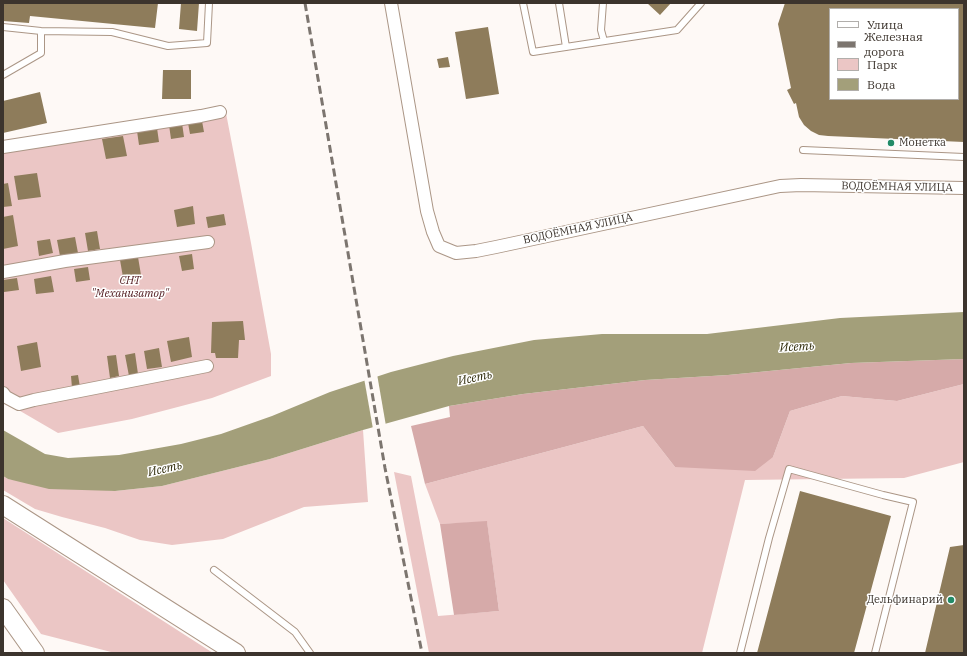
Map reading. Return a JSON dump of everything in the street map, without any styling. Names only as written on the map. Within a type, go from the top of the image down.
[{"type":"main road","points":[[3,505],[236,653]]},
{"type":"main road","points":[[3,608],[35,653]]},
{"type":"street","name":"ВОДОЁМНАЯ УЛИЦА","points":[[391,3],[427,211],[439,246],[456,253],[476,251],[780,186],[801,185],[964,188]]},
{"type":"street","points":[[3,147],[220,112]]},
{"type":"street","points":[[3,272],[65,260],[208,242]]},
{"type":"street","points":[[3,393],[6,397],[19,404],[207,366]]},
{"type":"lane","points":[[3,27],[41,31],[112,32],[168,46],[207,43],[209,3]]},
{"type":"lane","points":[[522,3],[533,52],[678,30],[702,3]]},
{"type":"lane","points":[[559,3],[566,47]]},
{"type":"lane","points":[[603,3],[601,30],[604,41]]},
{"type":"lane","points":[[3,75],[41,53],[41,31]]},
{"type":"lane","points":[[803,150],[964,157]]},
{"type":"lane","points":[[740,653],[769,538],[789,469],[913,502],[875,653]]},
{"type":"lane","points":[[214,570],[295,632],[310,653]]},
{"type":"green space","name":"СНТ \"Механизатор\"","points":[[225,108],[271,354],[271,376],[212,398],[132,419],[58,433],[3,401],[3,144]]},
{"type":"green space","points":[[964,384],[964,462],[904,478],[745,480],[702,653],[429,653],[394,472],[411,476],[438,616],[499,611],[487,522],[440,524],[425,484],[643,426],[675,467],[773,457],[790,411],[842,396],[897,401]]},
{"type":"green space","points":[[363,430],[368,502],[304,507],[223,539],[172,545],[140,540],[105,528],[35,509],[3,490],[3,476],[8,479],[115,491],[162,486],[270,459]]},
{"type":"green space","points":[[3,518],[213,653],[115,653],[41,634],[3,580]]},
{"type":"shaded area","points":[[964,359],[964,384],[897,401],[842,396],[790,411],[773,457],[755,471],[675,467],[643,426],[425,484],[411,426],[450,417],[449,406],[523,394],[645,380],[728,375],[851,363]]},
{"type":"shaded area","points":[[487,521],[499,611],[454,615],[440,524]]},
{"type":"water","name":"Исеть","points":[[964,312],[964,359],[851,363],[728,375],[645,380],[523,394],[449,406],[363,430],[270,459],[162,486],[115,491],[49,489],[8,479],[3,476],[3,430],[45,454],[68,458],[119,455],[181,444],[221,434],[272,416],[330,392],[391,372],[453,356],[534,340],[602,334],[707,334],[840,318]]},
{"type":"pier","points":[[377,374],[386,426],[373,429],[364,378]]},
{"type":"building","points":[[3,3],[158,3],[155,28],[30,16],[29,23],[3,21]]},
{"type":"building","points":[[181,3],[199,3],[197,31],[179,29]]},
{"type":"building","points":[[647,3],[671,3],[660,15]]},
{"type":"building","points":[[785,3],[964,3],[964,142],[819,135],[804,125],[799,117],[796,103],[794,104],[787,90],[791,88],[778,24]]},
{"type":"building","points":[[488,27],[499,94],[466,99],[455,32]]},
{"type":"building","points":[[448,57],[450,67],[439,68],[437,59]]},
{"type":"building","points":[[163,70],[191,70],[191,99],[162,99]]},
{"type":"building","points":[[40,92],[47,123],[3,133],[3,101]]},
{"type":"building","points":[[202,121],[204,132],[190,134],[188,123]]},
{"type":"building","points":[[182,123],[184,137],[171,139],[169,125]]},
{"type":"building","points":[[157,128],[159,142],[139,145],[137,131]]},
{"type":"building","points":[[123,136],[127,156],[106,159],[102,139]]},
{"type":"building","points":[[37,173],[41,197],[18,200],[14,176]]},
{"type":"building","points":[[8,183],[12,206],[3,207],[3,184]]},
{"type":"building","points":[[193,206],[195,224],[177,227],[174,210]]},
{"type":"building","points":[[224,214],[226,225],[208,228],[206,217]]},
{"type":"building","points":[[13,215],[18,246],[3,249],[3,217]]},
{"type":"building","points":[[97,231],[100,249],[88,251],[85,233]]},
{"type":"building","points":[[75,237],[78,253],[60,256],[57,240]]},
{"type":"building","points":[[50,239],[53,253],[39,256],[37,241]]},
{"type":"building","points":[[192,254],[194,269],[182,271],[179,256]]},
{"type":"building","points":[[138,257],[141,275],[136,276],[136,281],[124,283],[120,260]]},
{"type":"building","points":[[88,267],[90,280],[76,282],[74,269]]},
{"type":"building","points":[[51,276],[54,292],[36,294],[34,279]]},
{"type":"building","points":[[17,278],[19,290],[4,292],[3,280]]},
{"type":"building","points":[[243,321],[245,340],[239,340],[238,358],[216,358],[215,353],[211,353],[212,322]]},
{"type":"building","points":[[189,337],[192,357],[171,362],[167,341]]},
{"type":"building","points":[[37,342],[41,367],[21,371],[17,346]]},
{"type":"building","points":[[159,348],[162,367],[147,369],[144,351]]},
{"type":"building","points":[[135,353],[138,374],[129,376],[125,355]]},
{"type":"building","points":[[116,355],[119,376],[110,378],[107,356]]},
{"type":"building","points":[[78,375],[80,387],[72,388],[71,376]]},
{"type":"building","points":[[800,491],[891,516],[854,653],[757,653]]},
{"type":"building","name":"Дельфинарий","points":[[964,545],[964,653],[925,653],[950,547]]},
{"type":"railway","points":[[305,3],[385,468],[422,653]]},
{"type":"place","name":"Монетка","points":[[891,143]]},
{"type":"place","name":"Дельфинарий","points":[[951,600]]}]
